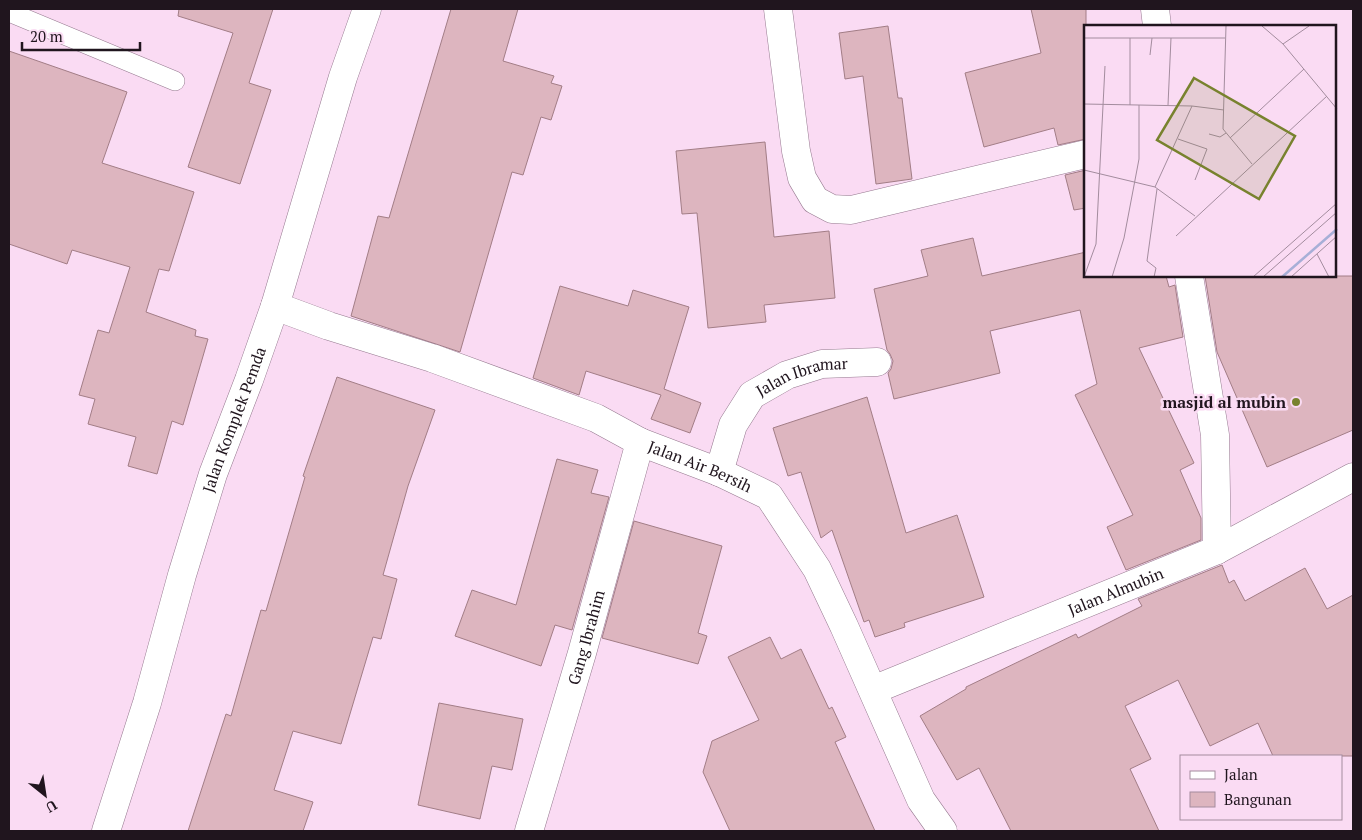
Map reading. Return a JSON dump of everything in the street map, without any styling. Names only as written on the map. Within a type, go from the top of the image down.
[{"type":"street","name":"Jalan Komplek Pemda","points":[[106,831],[147,703],[182,575],[213,474],[275,306],[343,77],[366,9]]},
{"type":"street","points":[[778,9],[796,151],[802,178],[815,200],[832,209],[850,210],[1084,154]]},
{"type":"street","points":[[1155,9],[1157,25]]},
{"type":"street","points":[[1189,278],[1214,435],[1217,550]]},
{"type":"street","name":"Jalan Air Bersih","points":[[275,306],[329,326],[432,358],[596,418],[640,442],[719,472],[769,496],[817,569],[921,800],[943,831]]},
{"type":"street","name":"Jalan Ibramar","points":[[719,472],[733,425],[752,395],[787,375],[822,364],[877,362]]},
{"type":"street","name":"Gang Ibrahim","points":[[530,831],[582,653],[640,442]]},
{"type":"street","name":"Jalan Almubin","points":[[873,690],[1217,550],[1353,477]]},
{"type":"lane","points":[[9,12],[175,81]]},
{"type":"building","points":[[179,9],[273,9],[249,83],[271,90],[240,184],[188,167],[233,33],[178,16]]},
{"type":"building","points":[[451,9],[518,9],[503,61],[554,76],[551,83],[562,86],[551,120],[541,117],[523,175],[512,172],[460,352],[351,316],[378,216],[389,218]]},
{"type":"building","points":[[1031,9],[1086,9],[1086,25],[1084,25],[1084,139],[1058,145],[1054,128],[984,147],[965,73],[1041,53]]},
{"type":"building","points":[[888,26],[898,98],[902,98],[912,179],[876,184],[863,76],[845,79],[839,33]]},
{"type":"building","points":[[9,51],[127,92],[102,163],[194,192],[169,271],[159,269],[146,312],[196,330],[195,336],[208,339],[183,425],[172,421],[157,474],[128,466],[136,437],[88,424],[95,399],[79,395],[98,330],[109,333],[130,267],[72,250],[67,264],[9,244]]},
{"type":"building","points":[[765,142],[774,237],[829,231],[835,298],[764,305],[766,322],[708,328],[697,213],[682,214],[676,151]]},
{"type":"building","points":[[1084,170],[1084,208],[1074,210],[1065,175]]},
{"type":"building","points":[[973,238],[982,276],[1084,252],[1084,278],[1167,278],[1169,287],[1175,285],[1183,337],[1139,348],[1194,463],[1180,470],[1201,518],[1201,540],[1126,570],[1107,527],[1133,515],[1075,395],[1097,384],[1080,310],[990,331],[1000,373],[894,399],[888,373],[893,361],[887,350],[874,289],[928,276],[921,250]]},
{"type":"building","points":[[1337,276],[1353,276],[1353,430],[1267,467],[1217,352],[1205,278],[1337,278]]},
{"type":"building","points":[[560,286],[628,306],[633,290],[689,307],[664,389],[701,403],[690,433],[651,419],[661,395],[586,371],[579,395],[533,378]]},
{"type":"building","points":[[337,377],[435,410],[408,486],[383,575],[397,579],[381,639],[373,637],[341,744],[293,731],[274,790],[313,802],[303,831],[188,831],[226,714],[231,716],[261,610],[266,611],[305,477],[303,476]]},
{"type":"building","points":[[867,397],[906,533],[957,515],[984,597],[904,623],[905,627],[875,637],[869,620],[864,622],[832,530],[821,538],[801,472],[788,476],[773,428]]},
{"type":"building","points":[[557,459],[598,470],[591,493],[609,497],[572,630],[555,625],[541,666],[455,636],[472,590],[516,605]]},
{"type":"building","points":[[634,521],[722,546],[698,633],[707,636],[698,664],[602,638]]},
{"type":"building","points":[[1222,565],[1229,583],[1234,580],[1245,601],[1305,568],[1327,609],[1353,595],[1353,756],[1273,755],[1258,723],[1210,746],[1178,680],[1125,706],[1151,759],[1130,769],[1159,831],[1011,831],[979,768],[957,780],[920,716],[966,689],[966,687],[1076,634],[1078,638],[1142,606],[1138,599]]},
{"type":"building","points":[[770,637],[781,659],[801,649],[829,709],[832,707],[846,737],[835,742],[875,831],[730,831],[703,772],[712,741],[759,720],[728,657]]},
{"type":"building","points":[[439,703],[523,719],[512,770],[492,766],[480,819],[418,805]]},
{"type":"place","name":"masjid al mubin","points":[[1296,402]]}]
